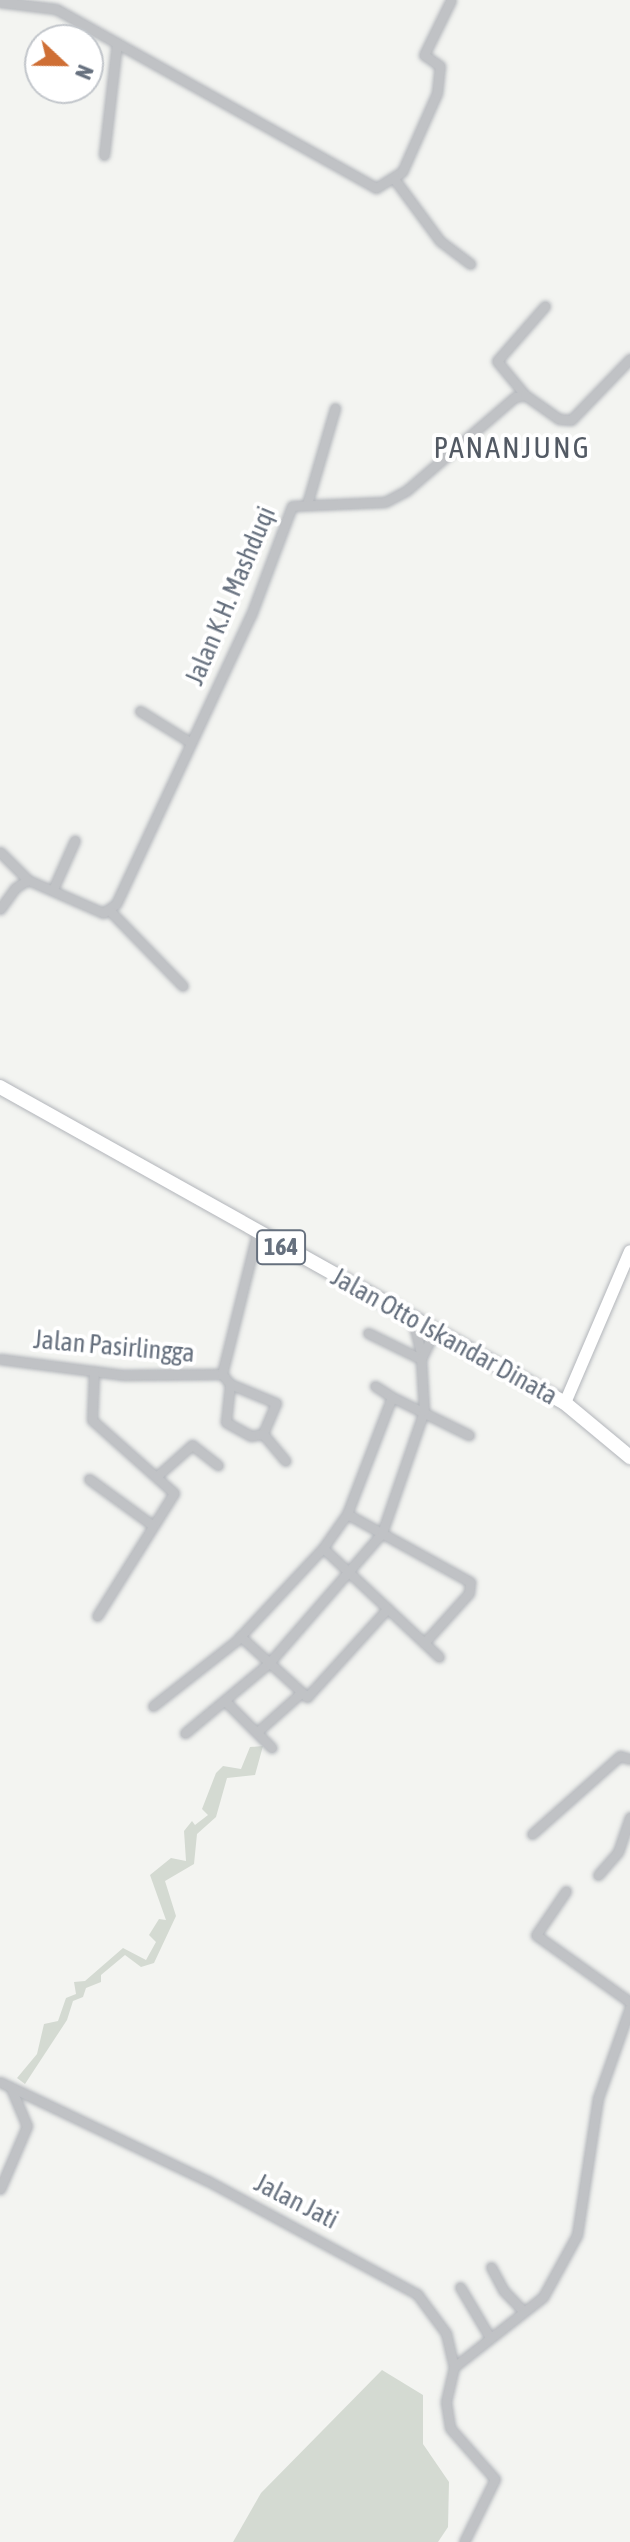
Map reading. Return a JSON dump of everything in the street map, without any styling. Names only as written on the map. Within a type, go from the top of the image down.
[{"type":"main road","name":"Jalan Otto Iskandar Dinata","points":[[0,1087],[257,1234],[565,1403],[630,1457]]},
{"type":"street","points":[[0,2],[56,9],[368,186],[382,187],[395,180],[437,93],[440,66],[424,55],[451,0]]},
{"type":"street","points":[[104,155],[117,43]]},
{"type":"street","points":[[395,180],[440,241],[470,264]]},
{"type":"street","points":[[545,306],[497,361],[525,395],[559,419],[571,420],[630,359]]},
{"type":"street","name":"Jalan K.H. Mashduqi","points":[[111,912],[251,615],[292,506],[385,502],[406,491],[515,397],[525,395]]},
{"type":"street","points":[[307,504],[335,408]]},
{"type":"street","points":[[140,711],[190,742]]},
{"type":"street","points":[[54,887],[75,840]]},
{"type":"street","points":[[0,852],[28,880],[54,887],[111,912],[183,986]]},
{"type":"street","points":[[0,909],[28,880]]},
{"type":"street","name":"Jalan Pasirlingga","points":[[0,1359],[94,1371],[222,1374],[229,1363],[257,1234]]},
{"type":"street","points":[[565,1403],[630,1251]]},
{"type":"street","points":[[185,1733],[269,1663],[351,1574],[382,1533],[424,1411],[422,1358],[413,1321]]},
{"type":"street","points":[[422,1358],[434,1332]]},
{"type":"street","points":[[368,1333],[422,1358]]},
{"type":"street","points":[[94,1371],[92,1420],[174,1493],[97,1616]]},
{"type":"street","points":[[222,1374],[230,1384],[276,1403],[263,1434]]},
{"type":"street","points":[[230,1384],[226,1422],[251,1436],[263,1434]]},
{"type":"street","points":[[375,1386],[469,1435]]},
{"type":"street","points":[[153,1706],[240,1636],[323,1548],[347,1514],[392,1397]]},
{"type":"street","points":[[263,1434],[286,1461]]},
{"type":"street","points":[[157,1476],[192,1445],[218,1465]]},
{"type":"street","points":[[89,1479],[152,1525]]},
{"type":"street","points":[[347,1514],[470,1582],[469,1593],[424,1643]]},
{"type":"street","points":[[323,1548],[439,1657]]},
{"type":"street","points":[[240,1636],[301,1693],[310,1696],[388,1608]]},
{"type":"street","points":[[257,1732],[301,1693]]},
{"type":"street","points":[[225,1701],[272,1748]]},
{"type":"street","points":[[532,1834],[620,1756],[630,1759]]},
{"type":"street","points":[[598,1875],[618,1852],[630,1817]]},
{"type":"street","points":[[454,2367],[489,2336],[543,2297],[577,2235],[598,2098],[630,2005],[536,1935],[566,1891]]},
{"type":"street","name":"Jalan Jati","points":[[0,2082],[389,2275],[434,2311],[454,2367],[447,2386],[447,2421],[495,2479],[464,2542]]},
{"type":"street","points":[[0,2189],[27,2126],[14,2090]]},
{"type":"street","points":[[491,2267],[503,2290],[523,2311]]},
{"type":"street","points":[[460,2287],[489,2336]]},
{"type":"shaded area","points":[[263,1746],[255,1775],[227,1778],[216,1817],[197,1834],[194,1864],[165,1881],[176,1916],[154,1963],[141,1967],[125,1955],[101,1975],[101,1982],[86,1988],[83,1997],[73,2001],[67,2020],[25,2084],[17,2078],[37,2054],[44,2024],[58,2021],[66,1998],[76,1994],[74,1982],[85,1981],[123,1948],[146,1960],[156,1942],[149,1935],[159,1919],[166,1920],[150,1875],[171,1858],[186,1861],[184,1831],[192,1821],[195,1825],[208,1815],[202,1809],[216,1773],[223,1766],[241,1769],[250,1747]]},
{"type":"shaded area","points":[[382,2370],[423,2395],[423,2444],[449,2482],[448,2527],[438,2542],[233,2542],[261,2493]]},
{"type":"district","name":"PANANJUNG","points":[[512,447]]}]
